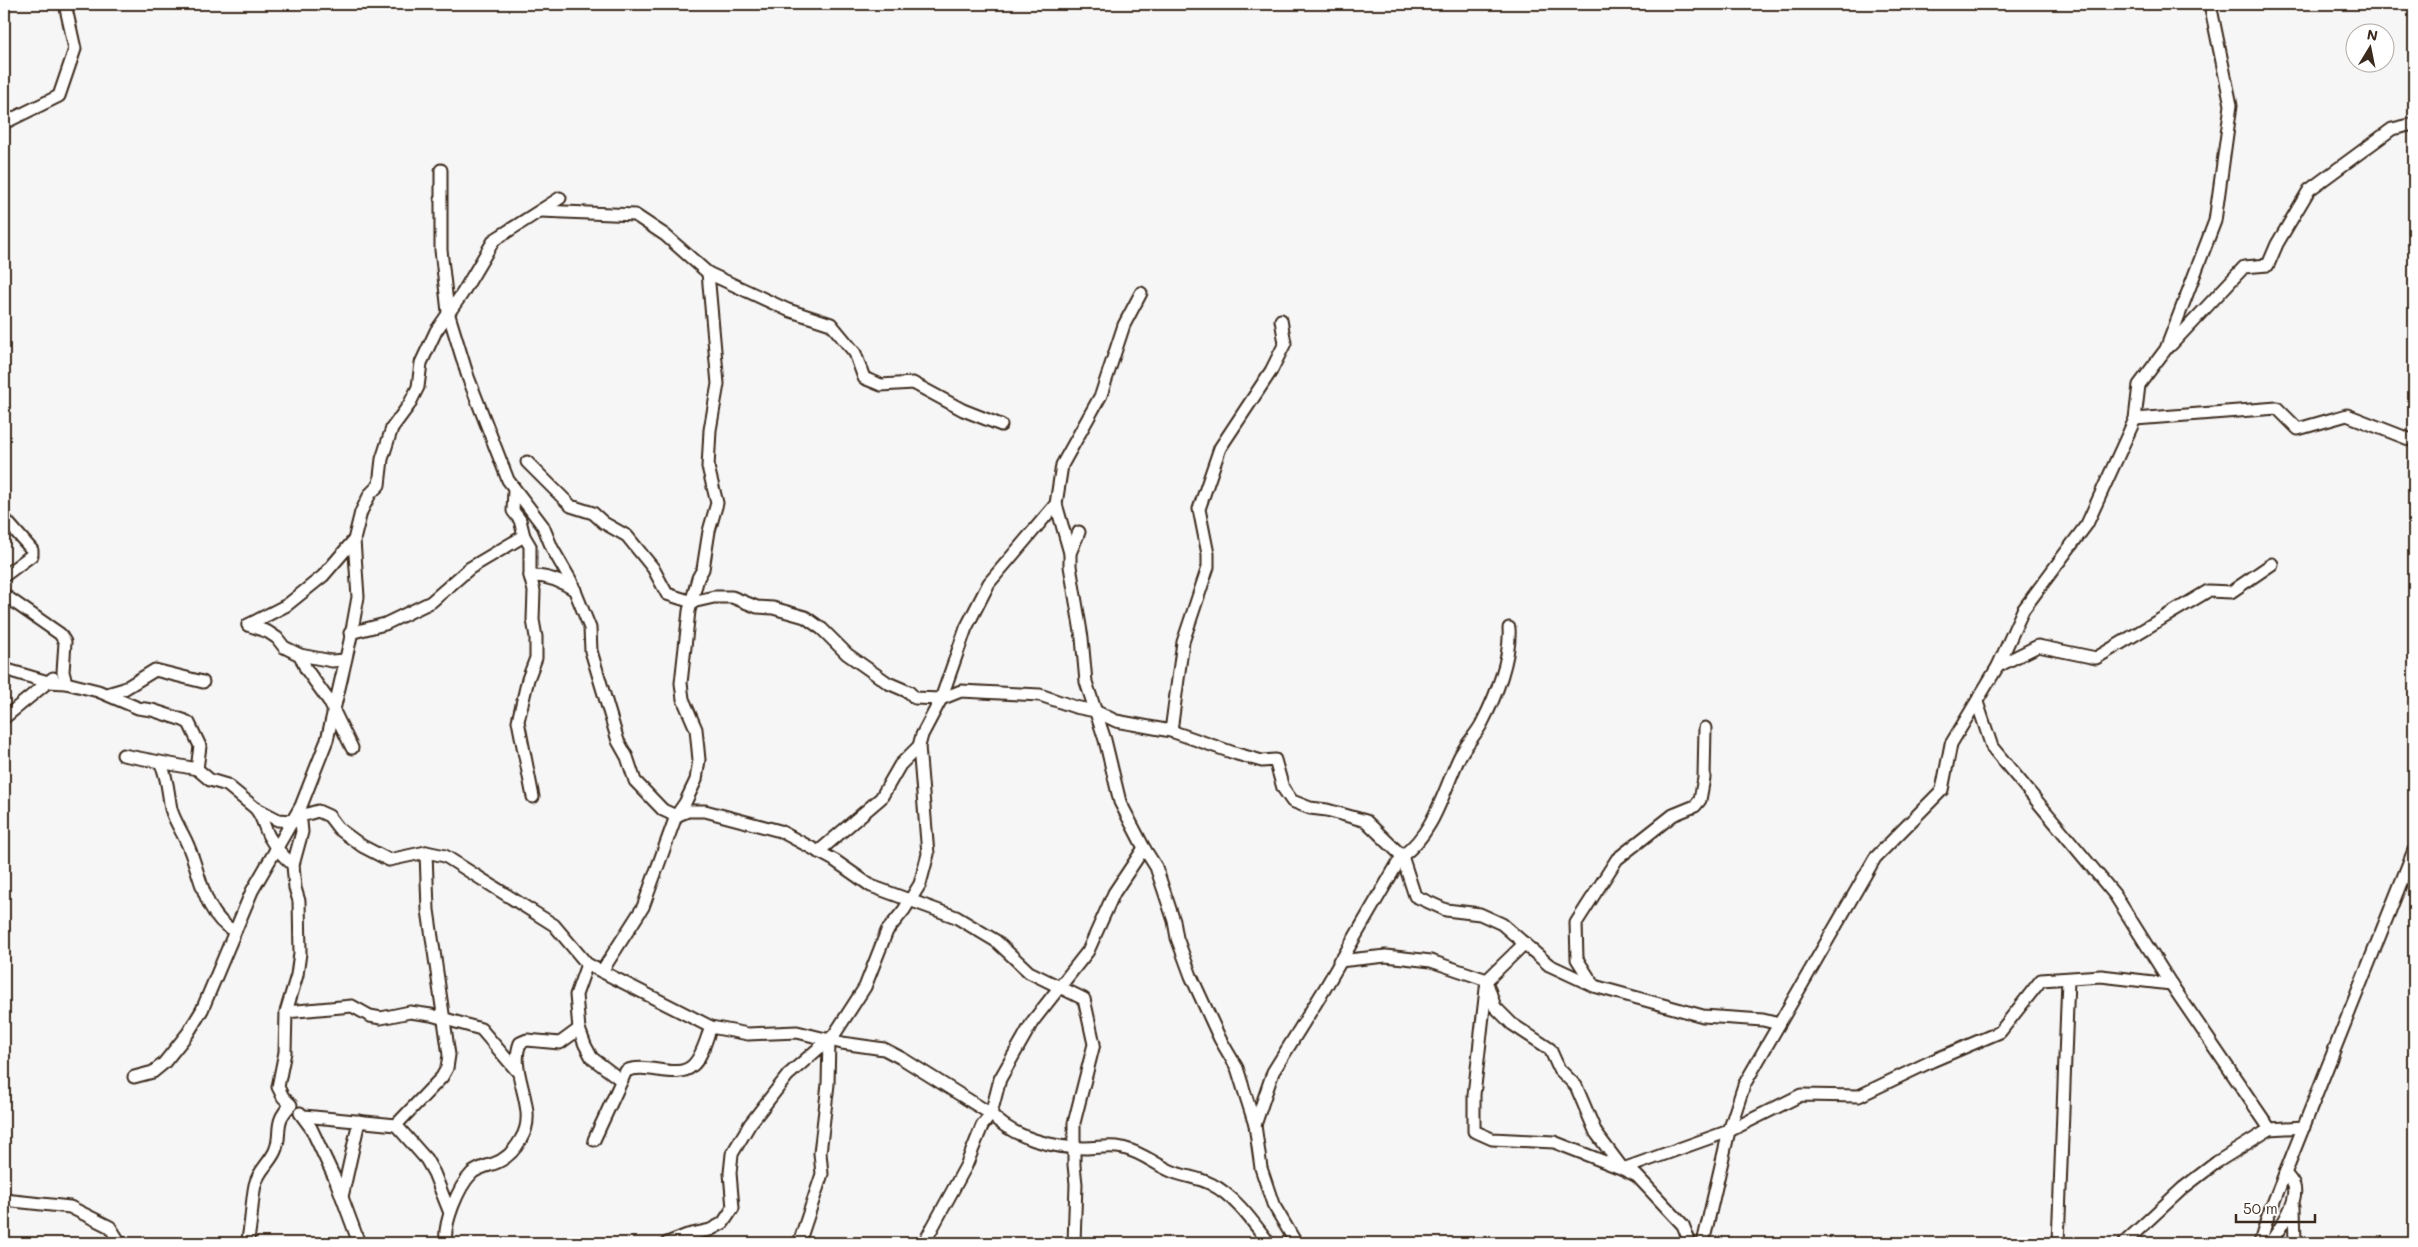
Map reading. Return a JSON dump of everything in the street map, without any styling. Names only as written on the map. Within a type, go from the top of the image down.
[{"type":"street","points":[[4,123],[59,96],[75,50],[65,4]]},
{"type":"street","points":[[2166,350],[2215,221],[2231,105],[2210,4]]},
{"type":"street","points":[[1704,1243],[1729,1131],[1744,1084],[1804,977],[1875,858],[1942,790],[1951,744],[1998,666],[2023,610],[2087,524],[2135,419],[2139,385],[2166,350],[2244,268],[2268,265],[2277,244],[2309,190],[2392,128],[2414,124]]},
{"type":"street","points":[[441,170],[441,250],[448,312],[471,386],[496,453],[514,490],[543,526],[552,548],[575,590],[590,628],[591,651],[618,741],[627,757],[635,780],[663,810],[676,816],[694,810],[751,822],[780,831],[841,864],[856,878],[871,886],[910,901],[941,910],[965,922],[996,941],[1029,972],[1084,1000],[1094,1044],[1074,1123],[1076,1184],[1074,1243]]},
{"type":"street","points":[[134,1078],[153,1072],[164,1063],[188,1033],[202,1010],[252,890],[294,822],[322,755],[334,711],[358,597],[354,540],[361,512],[370,494],[378,485],[382,459],[392,428],[418,387],[421,363],[448,312],[462,294],[494,240],[560,198]]},
{"type":"street","points":[[541,210],[635,215],[665,235],[708,273],[788,310],[831,324],[855,353],[864,378],[881,385],[913,383],[963,410],[1001,425]]},
{"type":"street","points":[[602,971],[643,907],[676,816],[685,803],[696,780],[699,760],[696,729],[683,699],[681,683],[684,642],[698,578],[703,569],[708,531],[717,502],[708,467],[710,430],[718,384],[708,273]]},
{"type":"street","points":[[1141,293],[1124,325],[1101,396],[1062,465],[1056,504],[1070,552],[1086,682],[1105,740],[1120,802],[1156,867],[1174,921],[1177,938],[1220,1039],[1237,1068],[1255,1124],[1260,1168],[1273,1204],[1296,1243]]},
{"type":"street","points":[[1171,731],[1183,642],[1208,566],[1208,554],[1199,509],[1220,448],[1271,371],[1285,343],[1281,320]]},
{"type":"street","points":[[2135,419],[2277,408],[2298,429],[2347,415],[2414,441]]},
{"type":"street","points":[[527,462],[571,506],[592,513],[604,523],[627,536],[652,568],[667,594],[692,602],[714,596],[732,597],[757,607],[773,608],[804,617],[816,624],[847,654],[888,683],[909,692],[915,698],[942,699],[961,691],[1013,692],[1040,695],[1075,707],[1095,711],[1123,722],[1171,731],[1237,754],[1262,760],[1275,760],[1283,788],[1292,801],[1310,808],[1327,810],[1366,821],[1402,856],[1415,896],[1446,910],[1480,914],[1502,924],[1549,965],[1594,986],[1703,1016],[1763,1020],[1779,1024]]},
{"type":"street","points":[[514,490],[513,511],[520,520],[524,536],[530,546],[530,576],[534,591],[532,620],[536,637],[536,658],[528,679],[518,722],[533,797]]},
{"type":"street","points":[[667,1243],[687,1234],[710,1230],[723,1223],[733,1208],[730,1173],[732,1154],[750,1124],[788,1075],[829,1040],[865,988],[887,931],[910,901],[920,884],[928,854],[919,746],[922,736],[942,699],[966,628],[990,583],[1056,504]]},
{"type":"street","points":[[4,518],[32,550],[32,555],[4,576]]},
{"type":"street","points":[[1070,552],[1079,532]]},
{"type":"street","points":[[350,633],[385,624],[431,602],[470,568],[524,536]]},
{"type":"street","points":[[345,660],[332,661],[300,655],[284,647],[278,638],[268,632],[248,626],[287,605],[322,576],[354,540]]},
{"type":"street","points":[[1998,666],[2038,646],[2096,658],[2208,591],[2231,592],[2272,564]]},
{"type":"street","points":[[530,576],[539,575],[552,579],[575,590]]},
{"type":"street","points":[[4,595],[60,634],[65,642],[64,664],[66,683]]},
{"type":"street","points":[[1255,1124],[1272,1072],[1324,990],[1402,856],[1414,848],[1436,813],[1460,755],[1482,723],[1507,658],[1510,643],[1509,628]]},
{"type":"street","points":[[300,655],[306,669],[334,711],[352,748]]},
{"type":"street","points":[[4,718],[48,682],[64,664]]},
{"type":"street","points":[[4,669],[48,682],[66,683],[107,694],[138,708],[152,710],[189,723],[200,746],[197,769]]},
{"type":"street","points":[[107,694],[124,689],[155,670],[203,682]]},
{"type":"street","points":[[1977,702],[1992,747],[2115,895],[2171,984],[2270,1129]]},
{"type":"street","points":[[1594,986],[1577,959],[1576,923],[1617,859],[1673,815],[1695,806],[1700,800],[1704,778],[1705,728]]},
{"type":"street","points":[[818,852],[881,798],[900,765],[919,746]]},
{"type":"street","points":[[123,755],[161,764],[197,769],[210,780],[227,785],[255,808],[278,820],[301,822],[302,832],[293,865],[294,888],[299,901],[299,966],[286,1012],[285,1052],[278,1086],[283,1097],[304,1116],[336,1181],[359,1243]]},
{"type":"street","points":[[161,764],[166,776],[172,811],[191,850],[202,886],[212,908],[225,926],[234,931]]},
{"type":"street","points":[[255,808],[263,818],[269,837],[281,855],[293,865]]},
{"type":"street","points":[[294,822],[304,815],[318,812],[329,816],[338,829],[389,860],[426,852],[445,856],[554,925],[587,964],[711,1027],[748,1034],[797,1032],[893,1053],[991,1114],[1000,1124],[1032,1139],[1055,1145],[1074,1147],[1123,1148],[1155,1161],[1176,1174],[1197,1178],[1212,1184],[1234,1201],[1269,1243]]},
{"type":"street","points":[[924,1243],[966,1166],[982,1126],[991,1114],[1000,1079],[1034,1021],[1088,951],[1114,893],[1144,848]]},
{"type":"street","points":[[2260,1243],[2304,1126],[2414,850]]},
{"type":"street","points":[[396,1126],[442,1077],[447,1068],[449,1055],[428,910],[426,852]]},
{"type":"street","points":[[1525,944],[1486,980],[1474,1095],[1474,1131],[1492,1139],[1554,1142],[1637,1176],[1683,1225],[1690,1243]]},
{"type":"street","points":[[1339,962],[1386,956],[1431,961],[1486,980]]},
{"type":"street","points":[[587,964],[576,995],[579,1029],[592,1058],[621,1080]]},
{"type":"street","points":[[1623,1169],[1729,1131],[1801,1095],[1858,1096],[1932,1061],[2000,1032],[2041,980],[2101,976],[2171,984]]},
{"type":"street","points":[[2058,1243],[2068,978]]},
{"type":"street","points":[[1486,980],[1495,1007],[1512,1024],[1550,1049],[1559,1069],[1576,1086],[1596,1133],[1623,1169]]},
{"type":"street","points":[[286,1012],[352,1006],[370,1016],[381,1018],[410,1012],[443,1019],[481,1029],[516,1070],[527,1107],[527,1120],[522,1138],[506,1158],[472,1174],[457,1197],[450,1213],[447,1222],[446,1243]]},
{"type":"street","points":[[594,1140],[626,1071],[638,1068],[677,1072],[692,1066],[711,1027]]},
{"type":"street","points":[[516,1070],[520,1043],[527,1040],[560,1043],[579,1029]]},
{"type":"street","points":[[799,1243],[822,1174],[820,1153],[828,1084],[829,1040]]},
{"type":"street","points":[[247,1243],[252,1221],[255,1184],[259,1173],[276,1150],[278,1123],[291,1105]]},
{"type":"street","points":[[304,1116],[396,1126],[426,1159],[434,1173],[450,1213]]},
{"type":"street","points":[[342,1199],[359,1121]]},
{"type":"street","points":[[2124,1243],[2183,1188],[2217,1162],[2270,1129],[2304,1126]]},
{"type":"street","points":[[2286,1173],[2294,1186],[2294,1243]]},
{"type":"street","points":[[2270,1243],[2286,1218],[2295,1198]]},
{"type":"street","points":[[4,1200],[70,1207],[110,1226],[120,1243]]}]
